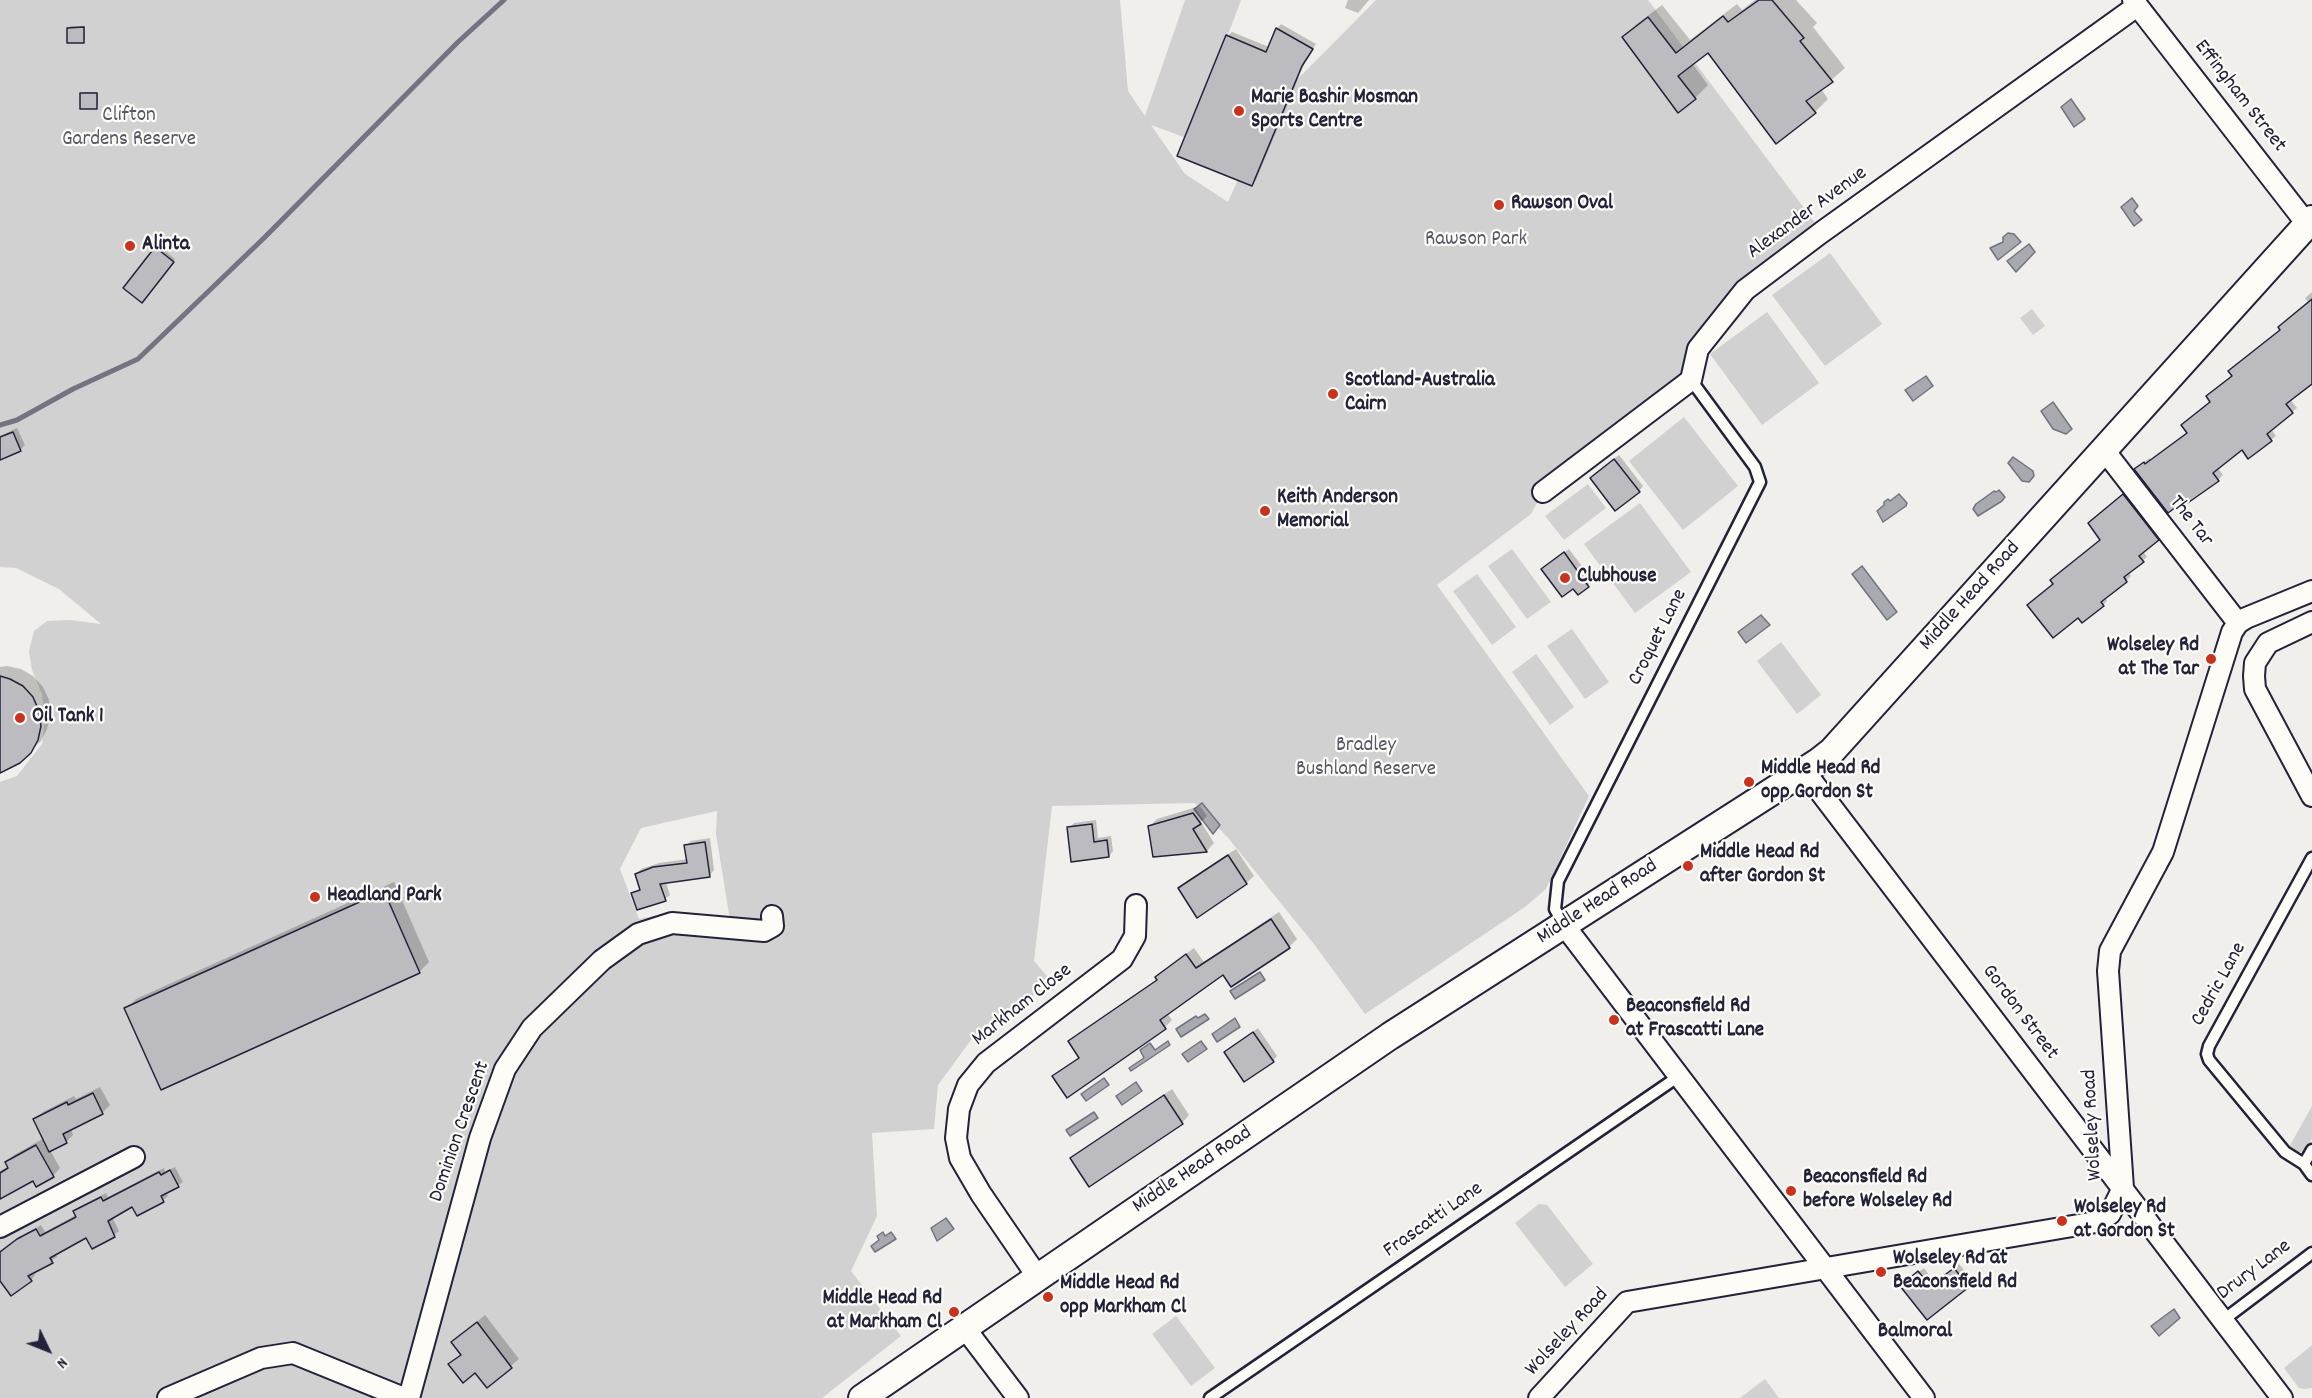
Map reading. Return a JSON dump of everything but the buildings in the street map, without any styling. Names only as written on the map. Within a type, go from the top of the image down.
[{"type":"street","name":"Effingham Street","points":[[2135,3],[2310,222]]},
{"type":"street","name":"Alexander Avenue","points":[[1690,380],[1698,349],[1745,290],[2135,3]]},
{"type":"street","name":"Middle Head Road","points":[[862,1398],[1390,1036],[1805,772],[1832,751],[2310,222]]},
{"type":"street","points":[[1543,492],[1690,380]]},
{"type":"street","name":"The Tar","points":[[2104,450],[2238,623]]},
{"type":"street","points":[[2238,623],[2312,591]]},
{"type":"street","points":[[2312,622],[2268,643],[2255,663],[2254,676],[2255,689],[2312,796]]},
{"type":"street","name":"Wolseley Road","points":[[1539,1398],[1627,1302],[2096,1222],[2110,1214],[2123,1188],[2108,962],[2110,951],[2163,852],[2222,659],[2232,632],[2238,623]]},
{"type":"street","name":"Gordon Street","points":[[1805,772],[2282,1398]]},
{"type":"street","name":"Markham Close","points":[[1037,1276],[981,1194],[960,1158],[956,1138],[959,1109],[968,1085],[986,1063],[1122,959],[1135,936],[1136,905]]},
{"type":"street","name":"Dominion Crescent","points":[[409,1398],[480,1138],[505,1070],[532,1028],[602,960],[638,934],[672,923],[764,931],[773,926],[772,916]]},
{"type":"street","points":[[1564,925],[1924,1398]]},
{"type":"street","points":[[0,1227],[134,1157]]},
{"type":"street","points":[[964,1327],[1018,1398]]},
{"type":"street","points":[[168,1398],[261,1358],[293,1353],[404,1398]]},
{"type":"lane","name":"Croquet Lane","points":[[1564,925],[1555,909],[1558,881],[1760,482],[1755,467],[1690,380]]},
{"type":"lane","name":"Cedric Lane","points":[[2312,858],[2209,1046],[2207,1054],[2209,1060],[2285,1152],[2304,1164],[2312,1175]]},
{"type":"lane","name":"Frascatti Lane","points":[[1210,1398],[1679,1076]]},
{"type":"lane","points":[[2304,1164],[2312,1150]]},
{"type":"lane","name":"Drury Lane","points":[[2222,1321],[2312,1253]]},
{"type":"green space","points":[[0,0],[1120,0],[1128,91],[1145,116],[1185,0],[1241,0],[1189,139],[1151,125],[1185,174],[1228,202],[1271,106],[1376,0],[1648,0],[1822,232],[1745,290],[1691,380],[1543,492],[1531,514],[1437,585],[1589,796],[1546,889],[1525,907],[1365,1014],[1317,948],[1229,839],[1195,803],[1052,806],[1034,961],[1052,982],[971,1040],[938,1085],[934,1129],[872,1133],[877,1216],[851,1271],[901,1336],[822,1398],[0,1398],[0,782],[17,776],[42,744],[45,718],[42,694],[32,670],[29,651],[34,631],[47,621],[70,620],[101,624],[59,589],[16,568],[0,567]],"holes":[[[717,811],[716,834],[730,920],[671,912],[639,919],[620,869],[641,828]]]},
{"type":"green space","points":[[1830,253],[1882,324],[1825,366],[1772,295]]},
{"type":"green space","points":[[2032,309],[2045,326],[2033,335],[2020,318]]},
{"type":"green space","points":[[1767,312],[1819,383],[1762,425],[1710,354]]},
{"type":"green space","points":[[1684,417],[1738,486],[1683,530],[1629,461]]},
{"type":"green space","points":[[1588,484],[1606,508],[1564,540],[1545,516]]},
{"type":"green space","points":[[1640,503],[1691,572],[1635,613],[1584,544]]},
{"type":"green space","points":[[1512,549],[1551,602],[1527,619],[1488,566]]},
{"type":"green space","points":[[1477,574],[1516,627],[1492,645],[1453,591]]},
{"type":"green space","points":[[1572,629],[1609,682],[1585,699],[1547,646]]},
{"type":"green space","points":[[1781,642],[1821,695],[1797,714],[1757,661]]},
{"type":"green space","points":[[1536,654],[1574,707],[1550,725],[1512,672]]},
{"type":"green space","points":[[2312,1106],[2312,1138],[2307,1149],[2294,1152],[2288,1149]]},
{"type":"green space","points":[[1539,1204],[1547,1205],[1593,1264],[1565,1287],[1515,1223]]},
{"type":"green space","points":[[1176,1316],[1215,1368],[1191,1386],[1152,1334]]},
{"type":"green space","points":[[2312,1345],[2312,1388],[2299,1388],[2284,1368]]},
{"type":"green space","points":[[1765,1379],[1779,1398],[1740,1398]]},
{"type":"shaded area","points":[[2071,99],[2085,119],[2074,127],[2061,107]]},
{"type":"shaded area","points":[[2132,198],[2138,206],[2134,211],[2142,220],[2134,226],[2121,207]]},
{"type":"shaded area","points":[[2008,233],[2014,234],[2021,242],[1998,260],[1990,248],[2003,242],[2003,237]]},
{"type":"shaded area","points":[[2029,244],[2035,252],[2016,272],[2007,261]]},
{"type":"shaded area","points":[[1926,376],[1933,386],[1913,401],[1905,390]]},
{"type":"shaded area","points":[[2053,402],[2072,429],[2066,434],[2053,429],[2041,411]]},
{"type":"shaded area","points":[[2013,457],[2033,471],[2034,476],[2029,482],[2022,481],[2008,463]]},
{"type":"shaded area","points":[[1999,490],[2005,497],[2002,501],[1978,516],[1973,509],[1976,504]]},
{"type":"shaded area","points":[[1899,494],[1907,503],[1906,506],[1883,522],[1877,511],[1884,505],[1884,502],[1888,499],[1890,501]]},
{"type":"shaded area","points":[[1862,566],[1897,612],[1887,620],[1852,574]]},
{"type":"shaded area","points":[[1761,615],[1770,625],[1746,643],[1738,632]]},
{"type":"shaded area","points":[[1202,803],[1220,825],[1213,834],[1194,809]]},
{"type":"shaded area","points":[[1260,972],[1265,980],[1235,999],[1230,991]]},
{"type":"shaded area","points":[[1205,1014],[1209,1019],[1181,1037],[1176,1029],[1196,1016],[1198,1018]]},
{"type":"shaded area","points":[[1235,1018],[1240,1027],[1217,1042],[1212,1034]]},
{"type":"shaded area","points":[[1168,1041],[1170,1045],[1131,1071],[1129,1068],[1144,1058],[1140,1050],[1150,1043],[1155,1050]]},
{"type":"shaded area","points":[[1201,1041],[1207,1049],[1188,1062],[1182,1054]]},
{"type":"shaded area","points":[[1104,1078],[1109,1085],[1086,1101],[1081,1094]]},
{"type":"shaded area","points":[[1136,1082],[1142,1091],[1122,1105],[1116,1096]]},
{"type":"shaded area","points":[[1094,1112],[1098,1118],[1070,1136],[1066,1130]]},
{"type":"shaded area","points":[[946,1218],[954,1229],[937,1241],[931,1228]]},
{"type":"shaded area","points":[[883,1232],[885,1236],[891,1232],[896,1239],[875,1252],[871,1246],[879,1240],[877,1236]]},
{"type":"shaded area","points":[[2174,1309],[2180,1318],[2159,1336],[2151,1326]]},
{"type":"waterway","points":[[0,425],[17,420],[73,389],[138,359],[265,237],[458,42],[504,0]]},
{"type":"place","name":"Marie Bashir Mosman Sports Centre","points":[[1239,111]]},
{"type":"place","name":"Rawson Oval","points":[[1499,205]]},
{"type":"place","name":"Alinta","points":[[130,246]]},
{"type":"place","name":"Scotland-Australia Cairn","points":[[1333,394]]},
{"type":"place","name":"Keith Anderson Memorial","points":[[1265,511]]},
{"type":"place","name":"Clubhouse","points":[[1565,578]]},
{"type":"place","name":"Wolseley Rd at The Tar","points":[[2211,659]]},
{"type":"place","name":"Oil Tank 1","points":[[20,718]]},
{"type":"place","name":"Middle Head Rd opp Gordon St","points":[[1749,782]]},
{"type":"place","name":"Middle Head Rd after Gordon St","points":[[1688,866]]},
{"type":"place","name":"Headland Park","points":[[315,897]]},
{"type":"place","name":"Beaconsfield Rd at Frascatti Lane","points":[[1614,1020]]},
{"type":"place","name":"Beaconsfield Rd before Wolseley Rd","points":[[1791,1191]]},
{"type":"place","name":"Wolseley Rd at Gordon St","points":[[2062,1221]]},
{"type":"place","name":"Wolseley Rd at Beaconsfield Rd","points":[[1881,1272]]},
{"type":"place","name":"Middle Head Rd opp Markham Cl","points":[[1048,1297]]},
{"type":"place","name":"Middle Head Rd at Markham Cl","points":[[954,1312]]},
{"type":"district","name":"Balmoral","points":[[1915,1333]]},
{"type":"park label","name":"Clifton Gardens Reserve","points":[[129,129]]},
{"type":"park label","name":"Rawson Park","points":[[1476,241]]},
{"type":"park label","name":"Bradley Bushland Reserve","points":[[1366,759]]}]
